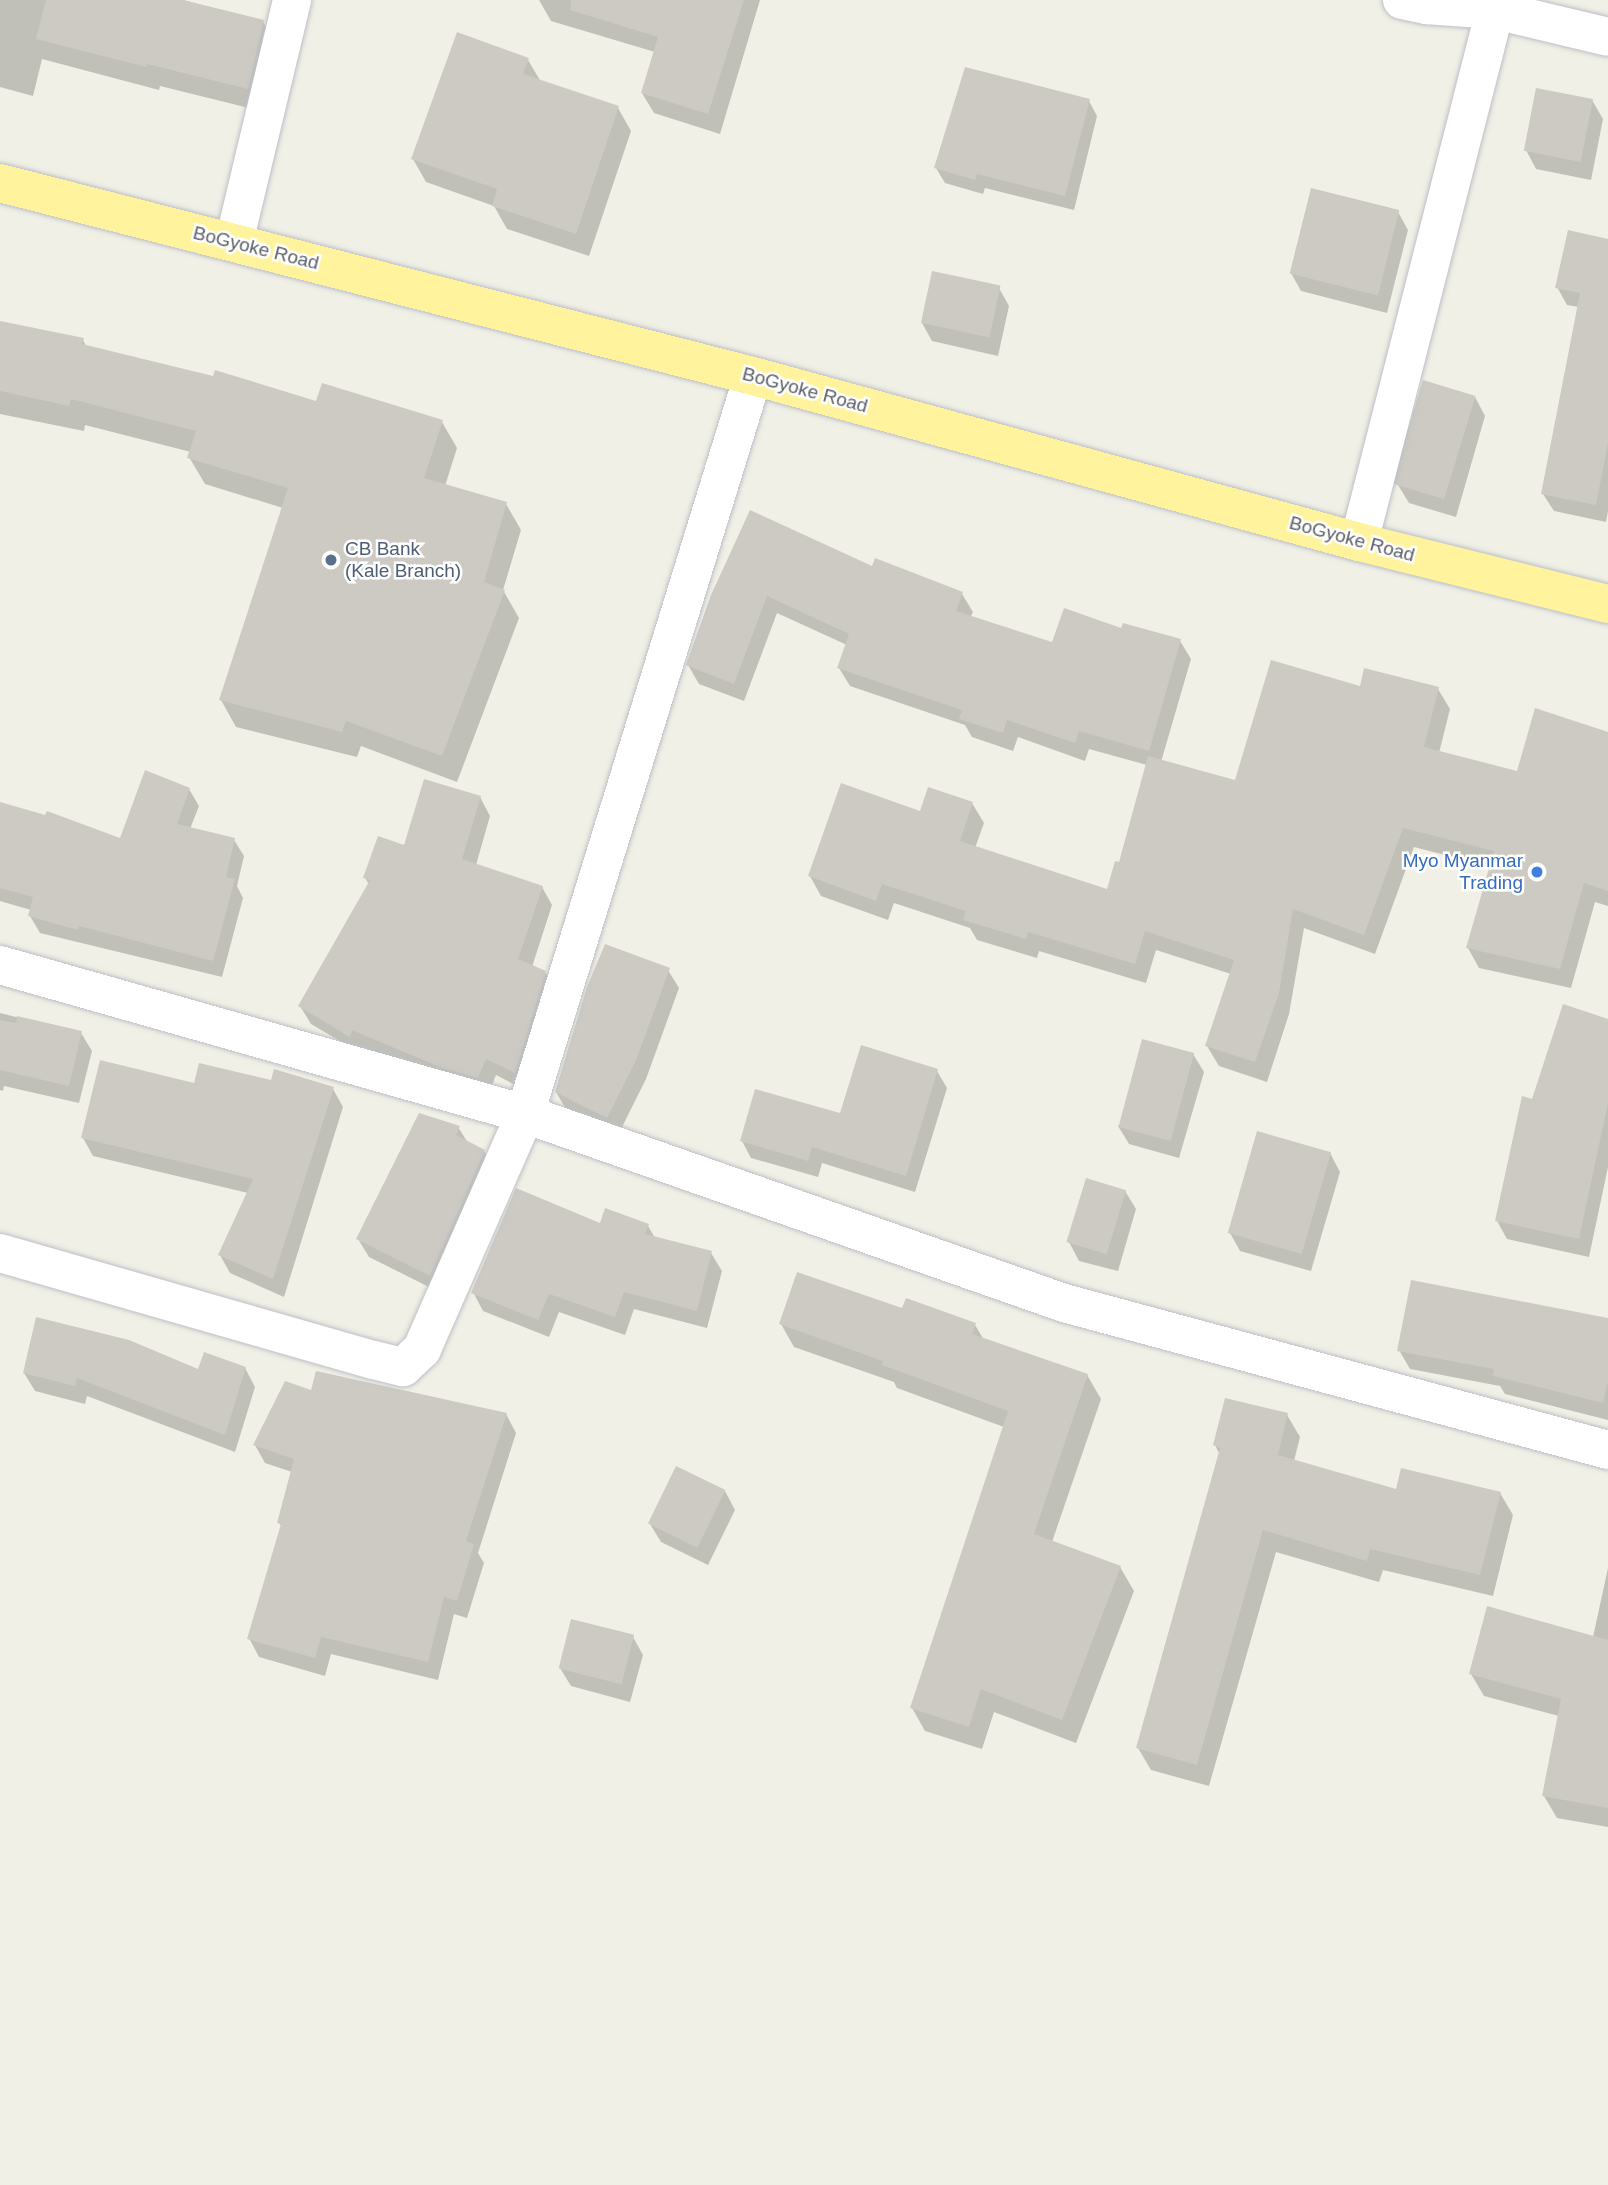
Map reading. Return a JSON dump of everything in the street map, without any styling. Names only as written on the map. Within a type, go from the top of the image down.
[{"type":"highway","name":"BoGyoke Road","points":[[0,183],[753,376],[1359,542],[1608,604]]},
{"type":"street","points":[[234,242],[292,0]]},
{"type":"street","points":[[1402,0],[1426,5],[1497,5],[1608,37]]},
{"type":"street","points":[[1359,542],[1497,5]]},
{"type":"street","points":[[0,1253],[403,1367],[422,1349],[525,1114],[753,376]]},
{"type":"street","points":[[0,965],[525,1114],[1064,1303],[1608,1450]]},
{"type":"building","points":[[46,0],[183,0],[264,20],[248,89],[36,39]]},
{"type":"building","points":[[571,0],[744,0],[708,114],[641,93],[658,37],[570,10]]},
{"type":"building","points":[[457,32],[529,58],[523,74],[619,106],[576,234],[492,206],[497,189],[411,159]]},
{"type":"building","points":[[965,67],[1090,99],[1065,196],[977,174],[975,180],[934,168]]},
{"type":"building","points":[[1536,88],[1593,99],[1581,162],[1524,151]]},
{"type":"building","points":[[1311,188],[1399,210],[1378,295],[1290,273]]},
{"type":"building","points":[[1568,230],[1608,239],[1608,443],[1596,505],[1541,494],[1580,293],[1555,288]]},
{"type":"building","points":[[932,271],[1000,286],[989,337],[921,323]]},
{"type":"building","points":[[0,321],[84,338],[82,344],[213,376],[215,370],[316,401],[322,383],[443,420],[424,478],[507,502],[484,582],[505,590],[442,756],[346,721],[342,732],[219,700],[288,488],[187,458],[196,431],[71,399],[69,406],[0,391]]},
{"type":"building","points":[[1423,380],[1476,396],[1444,499],[1391,483]]},
{"type":"building","points":[[750,510],[872,566],[875,558],[963,592],[956,611],[1052,642],[1064,608],[1121,628],[1123,623],[1181,639],[1149,751],[1079,731],[1075,743],[1007,720],[1003,733],[959,719],[962,710],[837,668],[849,634],[767,596],[734,684],[686,665],[711,595]]},
{"type":"building","points":[[1271,660],[1360,686],[1364,668],[1439,687],[1424,747],[1517,771],[1535,708],[1608,732],[1608,891],[1584,883],[1560,969],[1466,948],[1494,851],[1403,828],[1364,935],[1293,909],[1279,993],[1255,1062],[1205,1046],[1234,960],[1145,931],[1135,964],[1028,932],[1026,939],[963,920],[966,911],[882,884],[876,901],[808,876],[841,783],[920,811],[928,787],[973,802],[960,841],[1107,889],[1115,861],[1119,862],[1148,756],[1235,780]]},
{"type":"building","points":[[145,770],[190,788],[177,824],[235,838],[226,877],[235,879],[213,961],[79,926],[78,930],[28,916],[33,897],[0,888],[0,802],[45,815],[47,811],[120,838]]},
{"type":"building","points":[[424,779],[481,796],[462,859],[543,886],[518,959],[546,971],[515,1073],[486,1059],[478,1078],[442,1068],[352,1030],[350,1037],[298,1006],[370,880],[363,878],[378,836],[404,845]]},
{"type":"building","points":[[605,944],[670,968],[636,1060],[607,1118],[555,1092],[587,987]]},
{"type":"building","points":[[1563,1004],[1608,1019],[1608,1103],[1579,1239],[1495,1221],[1522,1096],[1532,1099]]},
{"type":"building","points":[[17,1016],[82,1031],[69,1086],[0,1070],[0,1020],[16,1023]]},
{"type":"building","points":[[1142,1039],[1194,1053],[1171,1141],[1118,1127]]},
{"type":"building","points":[[861,1045],[938,1069],[906,1176],[812,1147],[808,1161],[740,1141],[755,1089],[840,1113]]},
{"type":"building","points":[[100,1060],[194,1083],[199,1063],[271,1080],[274,1069],[334,1087],[273,1279],[218,1255],[253,1179],[81,1138]]},
{"type":"building","points":[[419,1113],[460,1126],[456,1135],[485,1150],[430,1276],[356,1239]]},
{"type":"building","points":[[1257,1131],[1331,1152],[1302,1254],[1228,1233]]},
{"type":"building","points":[[1086,1178],[1126,1190],[1107,1254],[1066,1242]]},
{"type":"building","points":[[516,1188],[600,1223],[605,1208],[649,1224],[645,1234],[712,1251],[697,1311],[624,1292],[615,1317],[549,1294],[538,1320],[471,1293]]},
{"type":"building","points":[[797,1272],[902,1308],[906,1298],[976,1323],[972,1334],[1088,1374],[1034,1534],[1121,1566],[1062,1720],[981,1689],[969,1727],[910,1708],[1008,1411],[882,1365],[883,1361],[779,1324]]},
{"type":"building","points":[[1411,1280],[1608,1318],[1608,1381],[1603,1403],[1493,1376],[1494,1369],[1397,1351]]},
{"type":"building","points":[[36,1317],[129,1340],[198,1369],[204,1352],[246,1367],[225,1435],[77,1378],[75,1386],[23,1373]]},
{"type":"building","points":[[316,1371],[507,1413],[466,1541],[474,1544],[457,1601],[444,1597],[428,1662],[321,1637],[315,1658],[247,1639],[281,1524],[277,1523],[294,1459],[253,1445],[285,1381],[311,1390]]},
{"type":"building","points":[[1225,1398],[1288,1413],[1278,1455],[1396,1489],[1401,1468],[1501,1492],[1480,1575],[1370,1549],[1367,1561],[1263,1530],[1197,1765],[1136,1748],[1220,1448],[1213,1445]]},
{"type":"building","points":[[676,1466],[725,1490],[697,1548],[648,1524]]},
{"type":"building","points":[[1487,1606],[1608,1640],[1608,1808],[1542,1796],[1561,1699],[1469,1674]]},
{"type":"building","points":[[571,1619],[634,1635],[622,1684],[559,1668]]},
{"type":"place","name":"CB Bank (Kale Branch)","points":[[331,560]]},
{"type":"place","name":"Myo Myanmar Trading","points":[[1537,872]]}]
